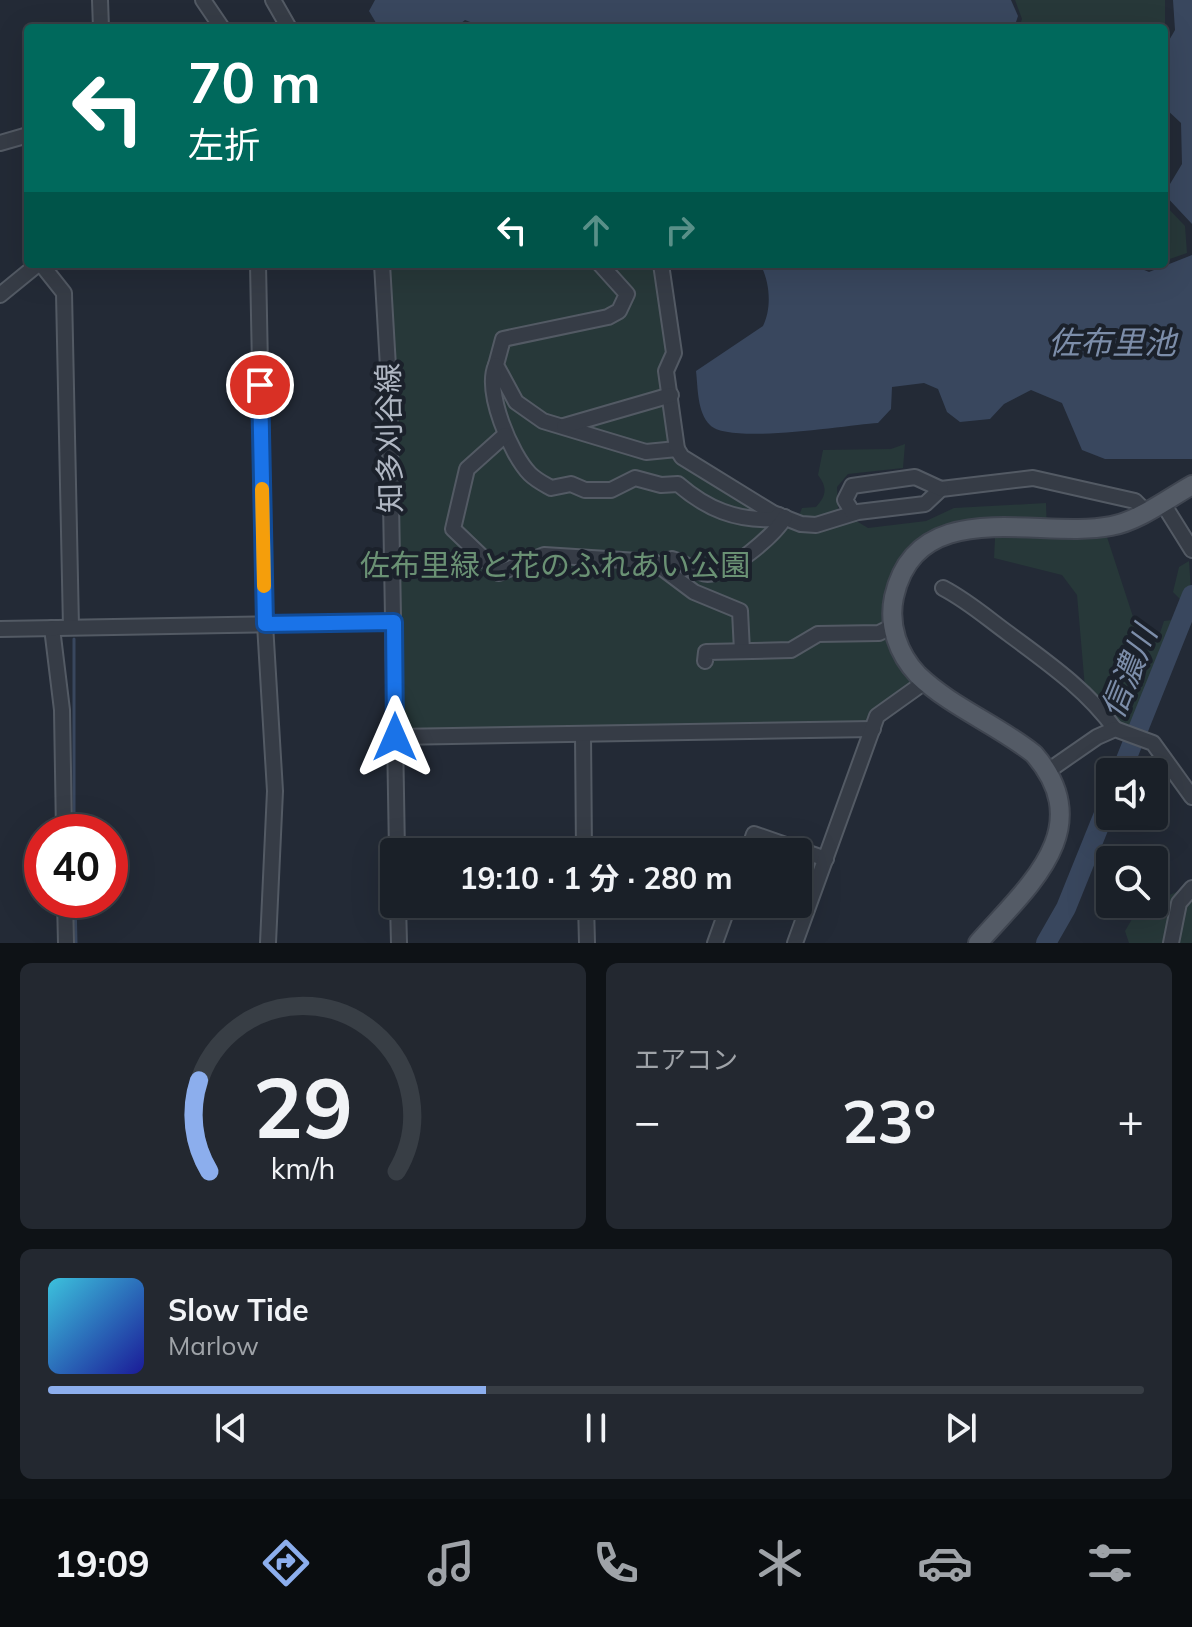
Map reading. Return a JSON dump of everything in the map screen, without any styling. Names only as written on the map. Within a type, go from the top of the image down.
[{"type":"main road","points":[[978,943],[1045,867],[1054,851],[1061,818],[1048,771],[1020,742],[926,681],[903,654],[893,626],[895,592],[919,552],[947,533],[983,527],[1112,526],[1192,485]]},
{"type":"street","points":[[100,0],[101,24]]},
{"type":"street","points":[[203,0],[219,24]]},
{"type":"street","points":[[273,0],[287,24]]},
{"type":"street","points":[[0,143],[24,136]]},
{"type":"street","points":[[0,295],[34,268]]},
{"type":"street","points":[[42,268],[64,293],[71,627]]},
{"type":"street","points":[[258,268],[265,624],[275,791],[268,943]]},
{"type":"street","name":"知多刈谷線","points":[[382,268],[394,622],[397,838]]},
{"type":"street","points":[[604,268],[627,294],[619,311],[608,317],[503,339],[492,382],[505,435],[528,472],[551,488],[571,484],[585,490],[611,490],[641,479],[661,485],[678,484],[698,502],[736,517],[766,520],[782,516]]},
{"type":"street","points":[[662,268],[674,353],[666,371],[677,449],[682,457],[782,516],[816,525],[853,513],[925,504],[941,489]]},
{"type":"street","points":[[496,365],[516,402],[543,421],[646,452],[677,449]]},
{"type":"street","points":[[563,428],[671,395]]},
{"type":"street","points":[[505,435],[469,465],[453,529],[493,570],[504,572],[544,555],[637,560],[660,565],[694,592],[740,611],[742,651]]},
{"type":"street","points":[[853,513],[845,500],[852,486],[915,477],[941,489],[1033,478],[1153,507],[1192,550]]},
{"type":"street","points":[[660,565],[672,559],[697,572],[714,573],[773,536],[782,516]]},
{"type":"street","points":[[943,588],[981,611],[1058,671],[1128,734],[1153,743],[1192,797]]},
{"type":"street","points":[[0,629],[394,622]]},
{"type":"street","points":[[705,661],[706,652],[791,650],[818,634],[879,633],[893,626]]},
{"type":"street","points":[[52,628],[62,710],[64,814]]},
{"type":"street","points":[[795,943],[877,716],[926,681]]},
{"type":"street","points":[[395,737],[873,729]]},
{"type":"street","points":[[583,734],[584,838]]},
{"type":"street","points":[[1048,771],[1097,737],[1128,734]]},
{"type":"street","points":[[812,854],[826,859]]},
{"type":"street","points":[[1171,943],[1179,903],[1192,888]]},
{"type":"street","points":[[65,918],[66,943]]},
{"type":"street","points":[[398,918],[399,943]]},
{"type":"street","points":[[586,918],[587,943]]},
{"type":"street","points":[[715,943],[724,918]]},
{"type":"green space","points":[[1015,0],[1165,0],[1165,24],[1020,24],[1022,19]]},
{"type":"green space","points":[[1168,208],[1185,226],[1187,253],[1168,260]]},
{"type":"green space","name":"佐布里緑と花のふれあい公園","points":[[382,268],[661,268],[671,358],[672,444],[774,524],[794,529],[802,508],[816,507],[822,499],[824,488],[818,475],[823,450],[891,449],[905,444],[903,468],[848,474],[837,487],[838,510],[868,528],[926,521],[954,508],[1046,503],[1047,534],[1107,537],[1137,629],[1159,636],[1164,621],[1180,619],[1185,604],[1173,592],[1179,567],[1189,561],[1192,605],[1135,726],[1116,724],[1085,688],[1077,595],[1062,575],[994,558],[996,520],[973,520],[954,523],[927,539],[906,565],[886,599],[913,679],[912,687],[873,712],[866,723],[395,737]]},
{"type":"green space","points":[[1192,885],[1192,943],[1129,943],[1125,931],[1133,918],[1168,918],[1168,896]]},
{"type":"water","points":[[375,0],[1011,0],[1018,16],[1015,24],[476,24],[465,20],[460,24],[377,24],[369,11]]},
{"type":"water","points":[[1173,0],[1192,0],[1192,224],[1168,198],[1168,187],[1182,164],[1181,123],[1168,111],[1168,42],[1175,30]]},
{"type":"water","name":"佐布里池","points":[[1192,255],[1192,459],[1105,459],[1082,450],[1062,403],[1031,390],[1004,404],[990,419],[960,422],[947,412],[938,389],[924,383],[892,387],[891,409],[878,423],[763,434],[721,431],[710,425],[700,407],[696,371],[763,326],[769,295],[762,268],[1140,268],[1149,272],[1168,268],[1168,264]]},
{"type":"waterway","name":"信濃川","points":[[1127,758],[1192,595]]},
{"type":"waterway","points":[[74,639],[74,814]]},
{"type":"waterway","name":"信濃川","points":[[1046,943],[1066,908],[1097,830]]},
{"type":"waterway","points":[[75,918],[76,943]]},
{"type":"slow traffic","points":[[262,489],[264,586]]},
{"type":"route","points":[[260,385],[265,624],[394,622],[395,737]]}]
